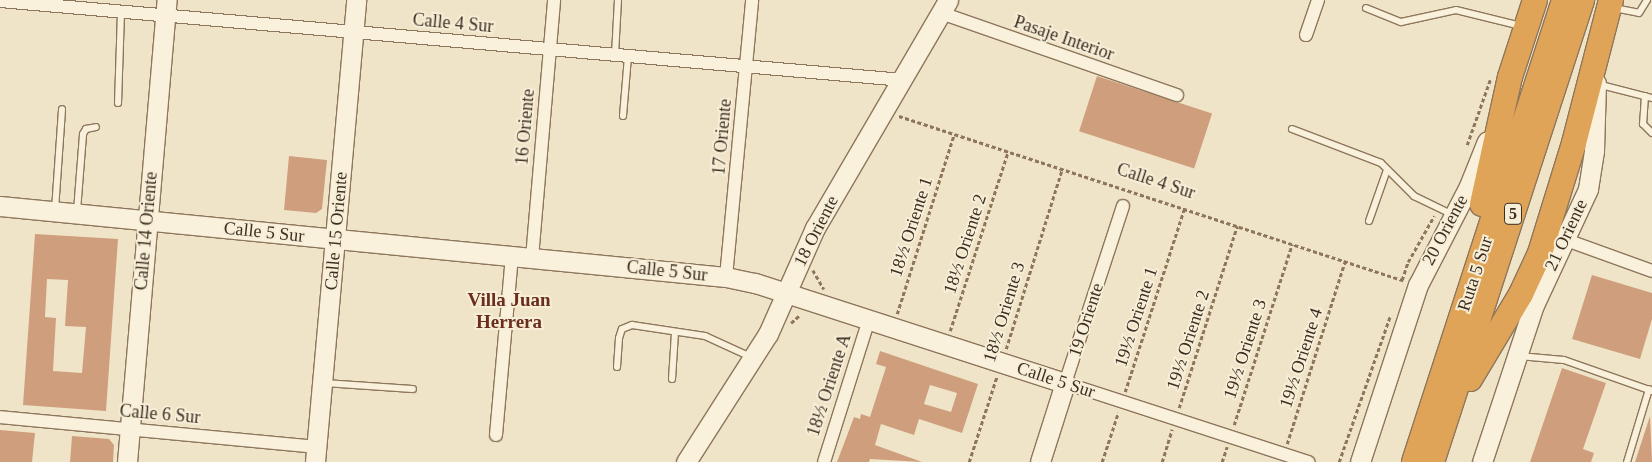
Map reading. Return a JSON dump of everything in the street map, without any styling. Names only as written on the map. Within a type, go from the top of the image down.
[{"type":"highway","name":"20 Oriente","points":[[1510,77],[1535,0]]},
{"type":"highway","name":"Ruta 5 Sur","points":[[1414,462],[1564,0]]},
{"type":"highway","name":"Ruta 5 Sur","points":[[1432,462],[1582,0]]},
{"type":"highway","name":"21 Oriente","points":[[1598,55],[1610,4]]},
{"type":"highway","points":[[1443,429],[1534,267],[1574,143],[1598,55]]},
{"type":"highway","points":[[1456,331],[1462,285],[1510,77]]},
{"type":"street","name":"Calle 15 Oriente","points":[[316,454],[356,0]]},
{"type":"street","name":"16 Oriente","points":[[532,258],[554,0]]},
{"type":"street","name":"17 Oriente","points":[[726,277],[752,0]]},
{"type":"street","points":[[1306,35],[1318,0]]},
{"type":"street","name":"Calle 4 Sur","points":[[0,1],[121,11],[166,8],[354,32],[903,80]]},
{"type":"street","name":"18 Oriente","points":[[686,462],[753,358],[787,294],[815,228],[944,7]]},
{"type":"street","name":"Pasaje Interior","points":[[944,7],[1177,95]]},
{"type":"street","name":"Calle 14 Oriente","points":[[127,462],[146,220],[166,8]]},
{"type":"street","name":"21 Oriente","points":[[1482,462],[1516,356],[1542,286],[1580,211],[1590,177],[1598,55]]},
{"type":"street","name":"20 Oriente","points":[[1360,462],[1418,285],[1478,165],[1510,77]]},
{"type":"street","name":"Calle 5 Sur","points":[[0,206],[726,277],[869,319],[1308,462]]},
{"type":"street","name":"19 Oriente","points":[[1040,462],[1123,206]]},
{"type":"street","points":[[1566,240],[1652,271]]},
{"type":"street","points":[[496,436],[512,256]]},
{"type":"street","name":"18½ Oriente A","points":[[824,462],[869,319]]},
{"type":"street","name":"Calle 6 Sur","points":[[0,417],[130,429],[316,454]]},
{"type":"lane","points":[[615,55],[618,0]]},
{"type":"lane","points":[[1610,4],[1640,13],[1646,0]]},
{"type":"lane","points":[[1366,8],[1401,22],[1456,10],[1526,28]]},
{"type":"lane","points":[[118,103],[121,11]]},
{"type":"lane","points":[[623,116],[628,56]]},
{"type":"lane","points":[[1596,83],[1652,98]]},
{"type":"lane","points":[[1644,96],[1643,124],[1652,134]]},
{"type":"lane","points":[[54,211],[62,109]]},
{"type":"lane","points":[[77,214],[83,134],[86,129],[96,127]]},
{"type":"lane","points":[[1292,129],[1369,157],[1387,170],[1426,205],[1454,215]]},
{"type":"lane","points":[[1369,221],[1387,170]]},
{"type":"lane","points":[[617,367],[622,329],[645,326],[675,333],[704,336],[753,358]]},
{"type":"lane","points":[[672,379],[675,333]]},
{"type":"lane","points":[[1516,356],[1534,360],[1564,360],[1650,390],[1627,462]]},
{"type":"lane","points":[[322,383],[413,389]]},
{"type":"path","points":[[892,120],[901,107]]},
{"type":"path","name":"Calle 4 Sur","points":[[896,115],[1418,285]]},
{"type":"path","name":"18½ Oriente 1","points":[[893,327],[954,134]]},
{"type":"path","name":"18½ Oriente 2","points":[[946,344],[1008,151]]},
{"type":"path","name":"18½ Oriente 3","points":[[969,462],[1003,363],[1062,169]]},
{"type":"path","name":"19½ Oriente 1","points":[[1102,462],[1184,209]]},
{"type":"path","name":"19½ Oriente 2","points":[[1162,462],[1237,226]]},
{"type":"path","name":"19½ Oriente 3","points":[[1222,462],[1292,244]]},
{"type":"path","name":"19½ Oriente 4","points":[[1283,454],[1345,261]]},
{"type":"path","points":[[815,264],[813,271],[828,294],[824,305]]},
{"type":"path","points":[[786,330],[795,316],[805,312]]},
{"type":"building","points":[[1097,76],[1212,113],[1194,169],[1079,131]]},
{"type":"building","points":[[289,156],[327,160],[322,209],[316,213],[284,210]]},
{"type":"building","points":[[35,234],[118,239],[106,411],[23,405]],"holes":[[[47,279],[68,280],[65,326],[86,327],[82,373],[53,371],[56,318],[45,317]]]},
{"type":"building","points":[[1592,275],[1652,293],[1652,319],[1640,359],[1572,339]]},
{"type":"building","points":[[880,351],[978,384],[962,433],[919,419],[914,435],[881,424],[875,445],[922,462],[870,459],[869,462],[837,462],[854,417],[860,419],[861,414],[870,417],[886,367],[876,364]],"holes":[[[930,385],[957,393],[951,412],[924,404]]]},
{"type":"building","points":[[1562,368],[1606,383],[1583,449],[1594,453],[1591,462],[1530,462]]},
{"type":"building","points":[[1650,416],[1652,462],[1635,462]]},
{"type":"building","points":[[0,430],[35,433],[32,462],[0,462]]},
{"type":"building","points":[[72,436],[109,439],[114,445],[113,462],[70,462]]},
{"type":"district","name":"Villa Juan Herrera","points":[[509,311]]}]
